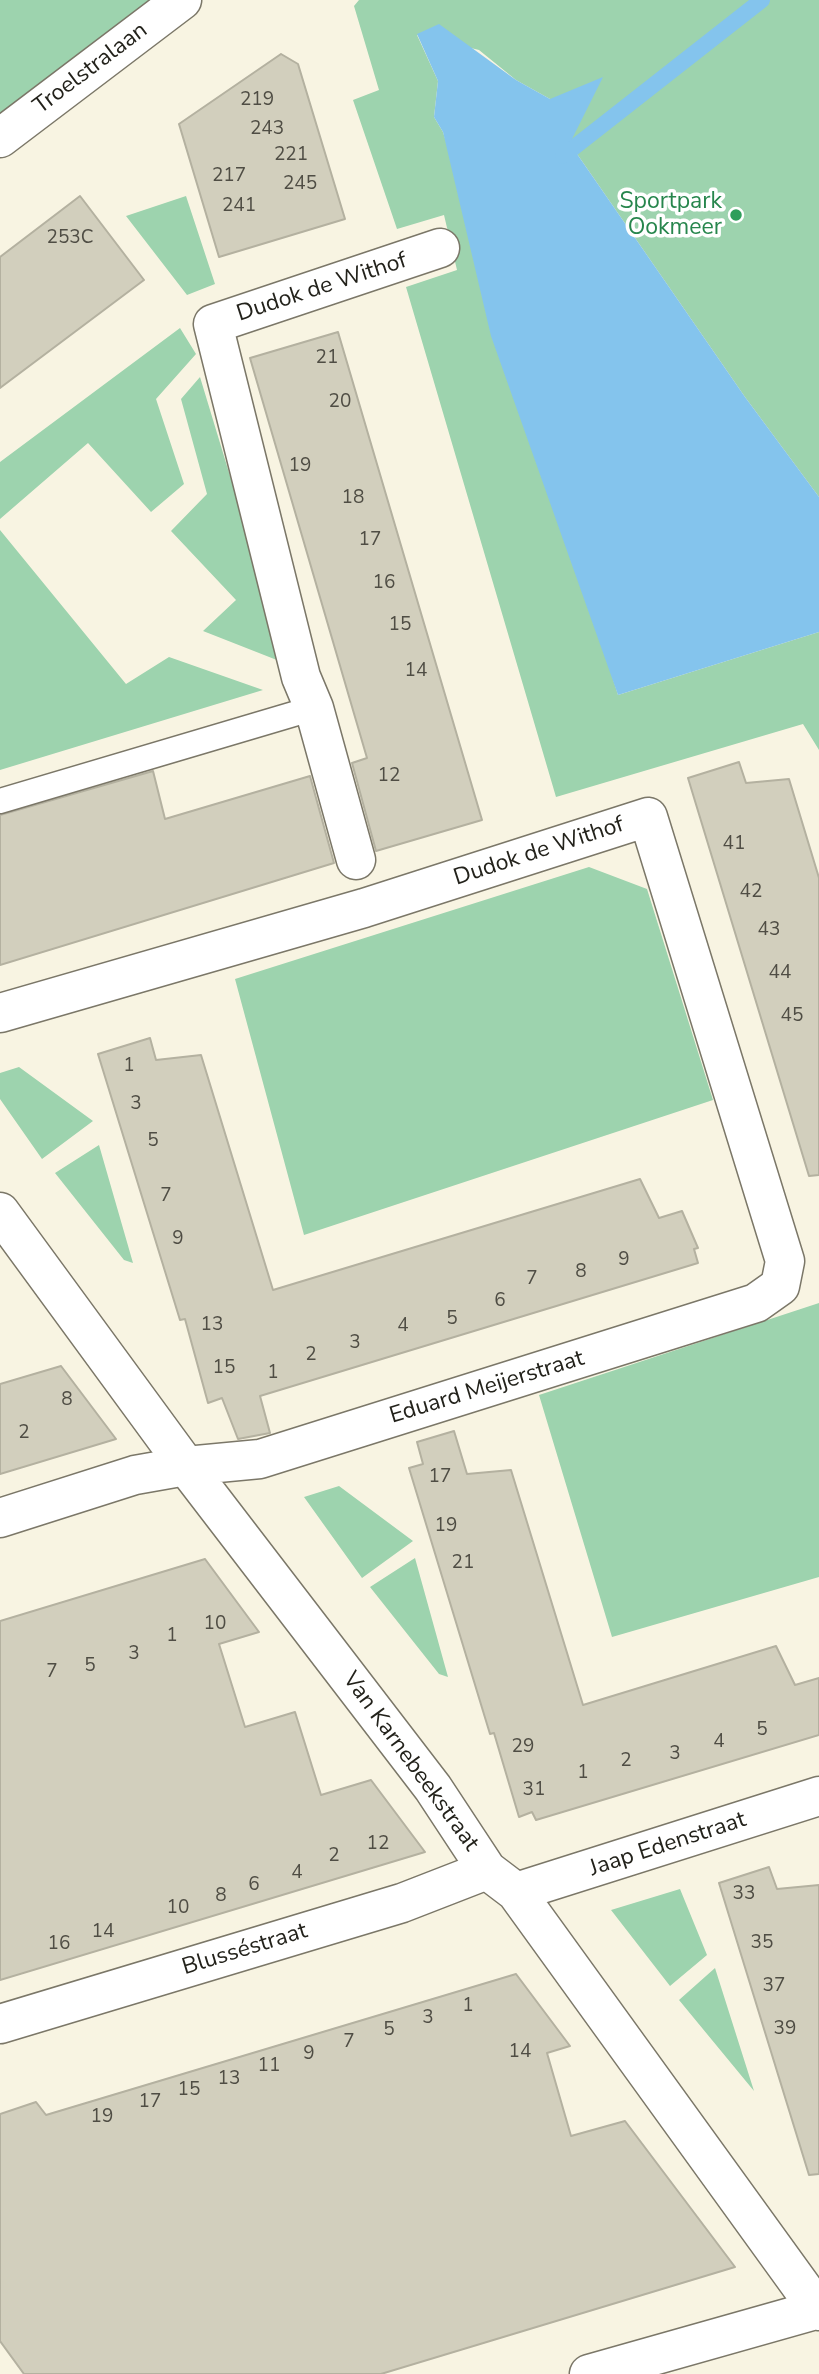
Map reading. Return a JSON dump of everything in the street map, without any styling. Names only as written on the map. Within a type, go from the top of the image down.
[{"type":"street","name":"Troelstralaan","points":[[0,138],[182,0]]},
{"type":"street","name":"Dudok de Withof","points":[[355,860],[314,708],[301,677],[213,324],[440,248]]},
{"type":"street","name":"Dudok de Withof","points":[[0,1013],[364,908],[648,817],[785,1261],[780,1286]]},
{"type":"street","name":"Van Karnebeekstraat","points":[[0,1212],[186,1465],[433,1788],[819,2309]]},
{"type":"street","name":"Eduard Meijerstraat","points":[[0,1518],[135,1475],[186,1465],[272,1455],[756,1303],[780,1286]]},
{"type":"street","name":"Jaap Edenstraat","points":[[502,1881],[819,1796]]},
{"type":"street","name":"Blusséstraat","points":[[0,2024],[402,1903],[502,1881]]},
{"type":"street","points":[[589,2374],[819,2309]]},
{"type":"lane","points":[[0,800],[314,708]]},
{"type":"green space","points":[[0,0],[153,0],[0,115]]},
{"type":"green space","points":[[359,0],[819,0],[819,497],[745,397],[575,151],[563,156],[550,99],[516,80],[479,50],[417,35],[438,81],[434,117],[443,132],[618,695],[819,632],[819,750],[803,724],[556,797],[406,287],[457,270],[444,215],[397,229],[353,100],[379,90],[354,6]]},
{"type":"green space","points":[[186,196],[215,284],[187,295],[126,216]]},
{"type":"green space","points":[[180,328],[196,354],[156,399],[184,484],[151,512],[88,443],[0,519],[0,462]]},
{"type":"green space","points":[[200,377],[287,664],[203,631],[236,600],[171,531],[207,494],[181,399]]},
{"type":"green space","points":[[0,530],[126,684],[169,657],[263,690],[0,770]]},
{"type":"green space","points":[[589,867],[647,889],[713,1100],[304,1235],[235,979]]},
{"type":"green space","points":[[19,1067],[93,1121],[42,1159],[0,1099],[0,1073]]},
{"type":"green space","points":[[99,1145],[133,1263],[124,1260],[55,1173]]},
{"type":"green space","points":[[819,1303],[819,1577],[612,1637],[539,1395]]},
{"type":"green space","points":[[339,1486],[413,1541],[362,1578],[304,1497]]},
{"type":"green space","points":[[415,1558],[448,1677],[439,1674],[370,1587]]},
{"type":"green space","points":[[680,1889],[707,1955],[670,1986],[611,1910]]},
{"type":"green space","points":[[715,1968],[754,2091],[679,2000]]},
{"type":"water","points":[[439,24],[516,80],[550,99],[603,77],[564,155],[575,151],[745,397],[819,497],[819,632],[618,695],[491,336],[443,132],[434,117],[438,81],[417,34]]},
{"type":"building","points":[[281,54],[298,64],[345,219],[219,257],[179,124]]},
{"type":"building","points":[[80,196],[144,280],[0,388],[0,257]]},
{"type":"building","points":[[338,332],[482,820],[376,851],[352,763],[367,758],[250,358]]},
{"type":"building","points":[[739,762],[746,783],[789,779],[819,878],[819,1175],[809,1176],[688,778]]},
{"type":"building","points":[[153,771],[165,819],[310,776],[334,863],[0,965],[0,815]]},
{"type":"building","points":[[150,1038],[156,1060],[201,1055],[273,1290],[640,1179],[659,1218],[682,1211],[698,1248],[694,1249],[698,1263],[260,1396],[270,1433],[238,1439],[222,1398],[208,1403],[185,1319],[180,1320],[98,1054]]},
{"type":"building","points":[[61,1366],[116,1439],[0,1474],[0,1384]]},
{"type":"building","points":[[454,1431],[467,1474],[511,1470],[583,1705],[776,1646],[795,1685],[819,1678],[819,1735],[536,1820],[532,1812],[519,1817],[494,1733],[490,1734],[409,1468],[423,1464],[417,1442]]},
{"type":"building","points":[[205,1559],[259,1632],[219,1644],[245,1727],[295,1712],[321,1795],[371,1780],[425,1852],[0,1980],[0,1621]]},
{"type":"building","points":[[769,1867],[777,1889],[819,1885],[819,2174],[809,2175],[719,1883]]},
{"type":"building","points":[[516,1974],[570,2046],[547,2053],[571,2136],[625,2121],[735,2267],[381,2374],[24,2374],[0,2341],[0,2114],[36,2102],[46,2115]]},
{"type":"waterway","points":[[563,156],[762,0]]},
{"type":"place","name":"Sportpark Ookmeer","points":[[736,215]]}]
